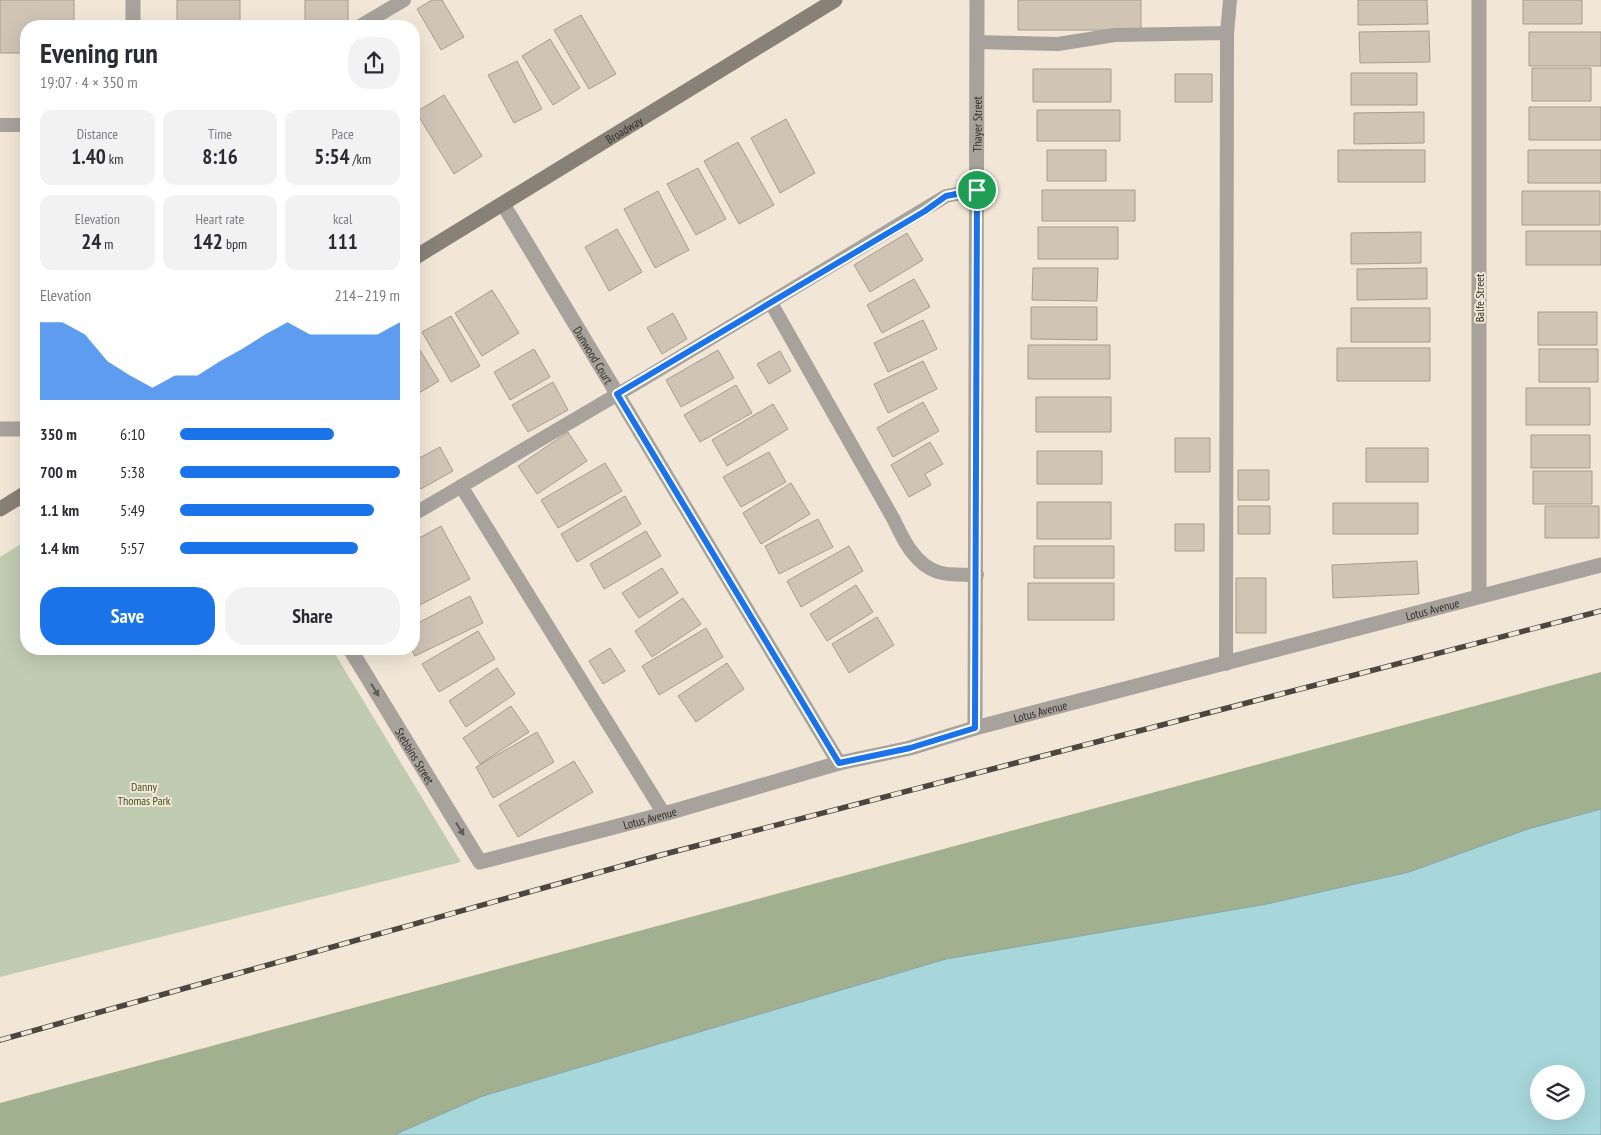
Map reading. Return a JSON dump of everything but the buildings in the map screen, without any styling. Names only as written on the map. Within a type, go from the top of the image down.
[{"type":"street","points":[[133,0],[133,20]]},
{"type":"street","name":"Broadway","points":[[420,254],[835,0]]},
{"type":"street","name":"Thayer Street","points":[[975,728],[977,0]]},
{"type":"street","name":"Balfe Street","points":[[1479,0],[1479,596]]},
{"type":"street","name":"Dunwood Court","points":[[502,204],[839,763]]},
{"type":"street","points":[[0,428],[20,429]]},
{"type":"street","points":[[0,509],[20,497]]},
{"type":"street","name":"Lotus Avenue","points":[[480,862],[664,814],[839,763],[910,748],[975,728],[1601,565]]},
{"type":"street","name":"Stebbins Street","points":[[354,655],[480,862]]},
{"type":"lane","points":[[370,20],[404,0]]},
{"type":"lane","points":[[1226,664],[1227,33],[1230,0]]},
{"type":"lane","points":[[977,42],[1058,44],[1115,35],[1227,33]]},
{"type":"lane","points":[[0,125],[20,125]]},
{"type":"lane","points":[[420,510],[771,303],[946,196],[977,190]]},
{"type":"lane","points":[[771,303],[894,520],[906,545],[919,560],[938,572],[976,575]]},
{"type":"lane","points":[[461,486],[664,814]]},
{"type":"green space","name":"Danny Thomas Park","points":[[20,545],[20,655],[336,655],[461,862],[0,977],[0,557]]},
{"type":"green space","points":[[1601,672],[1601,809],[1528,829],[1409,872],[1267,904],[946,959],[483,1096],[394,1135],[0,1135],[0,1103]]},
{"type":"water","points":[[1601,809],[1601,1135],[394,1135],[483,1096],[946,959],[1267,904],[1409,872],[1528,829]]},
{"type":"railway","points":[[0,1040],[661,855],[1601,611]]},
{"type":"route","points":[[977,190],[975,728],[910,748],[839,763],[617,394],[925,211],[946,196],[977,190]]}]
